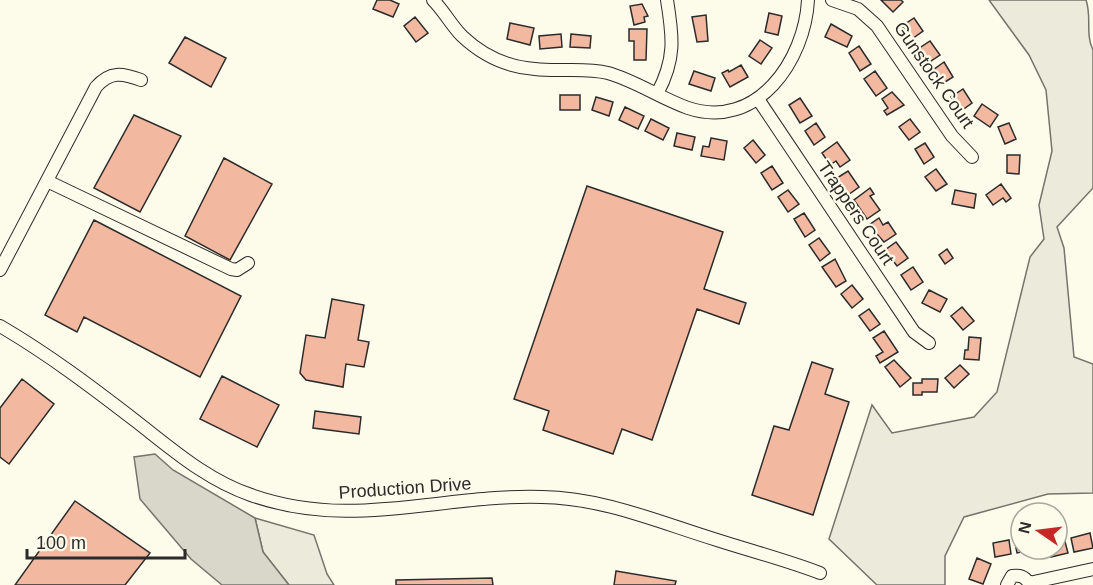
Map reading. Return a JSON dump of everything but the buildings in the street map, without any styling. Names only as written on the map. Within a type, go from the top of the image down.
[{"type":"street","points":[[433,0],[461,35],[487,55],[503,62],[534,69],[590,70],[608,73],[688,108],[717,112],[745,106],[758,99],[776,83],[796,54],[802,37],[808,0]]},
{"type":"street","points":[[657,94],[670,67],[673,48],[667,0]]},
{"type":"street","name":"Gunstock Court","points":[[832,0],[858,9],[878,26],[952,136],[972,157]]},
{"type":"street","points":[[0,270],[96,87],[104,77],[120,74],[141,80]]},
{"type":"street","name":"Trappers Court","points":[[758,99],[914,332],[929,343]]},
{"type":"street","points":[[47,181],[231,270],[237,270],[248,263]]},
{"type":"street","name":"Production Drive","points":[[0,326],[40,351],[192,465],[252,495],[300,508],[343,512],[519,497],[574,499],[646,516],[820,573]]},
{"type":"street","points":[[1007,585],[1011,576],[1025,577],[1029,584],[1093,569]]},
{"type":"shaded area","points":[[989,0],[1086,0],[1089,38],[1093,50],[1093,188],[1057,227],[1064,248],[1074,357],[1093,364],[1093,493],[1048,494],[1022,501],[1009,501],[1009,505],[964,517],[945,556],[945,585],[877,585],[829,539],[872,405],[892,433],[974,417],[997,392],[1030,257],[1044,239],[1039,205],[1052,151],[1046,90],[1029,55]]},
{"type":"shaded area","points":[[155,454],[173,470],[255,518],[263,552],[289,585],[222,585],[191,559],[140,499],[134,457]]},
{"type":"shaded area","points":[[255,518],[314,535],[327,574],[334,585],[289,585],[263,552]]}]
